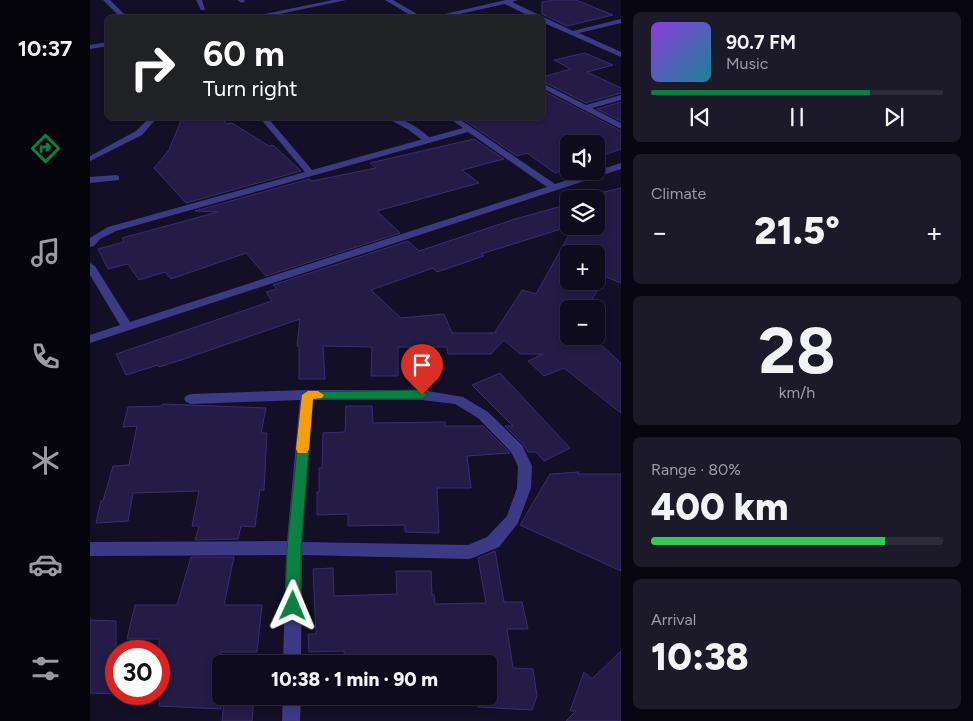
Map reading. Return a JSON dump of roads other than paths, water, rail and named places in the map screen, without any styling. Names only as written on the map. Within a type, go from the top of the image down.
[{"type":"street","points":[[106,0],[122,15]]},
{"type":"street","points":[[264,15],[343,0]]},
{"type":"street","points":[[388,0],[414,14]]},
{"type":"street","points":[[444,15],[515,0]]},
{"type":"street","points":[[506,2],[533,15]]},
{"type":"street","points":[[545,20],[620,55]]},
{"type":"street","points":[[571,33],[620,20]]},
{"type":"street","points":[[90,47],[105,44]]},
{"type":"street","points":[[545,87],[620,127]]},
{"type":"street","points":[[585,108],[620,97]]},
{"type":"street","points":[[266,120],[310,173]]},
{"type":"street","points":[[456,120],[553,188]]},
{"type":"street","points":[[90,244],[96,237],[112,229],[470,129]]},
{"type":"street","points":[[90,339],[620,166]]},
{"type":"street","points":[[90,266],[127,327]]},
{"type":"street","points":[[90,550],[294,548],[469,552],[493,542],[513,519],[524,488],[525,466],[517,449],[483,415],[458,400],[422,395],[308,395],[191,399]]},
{"type":"street","points":[[292,655],[294,548],[308,395]]},
{"type":"street","points":[[291,721],[292,705]]},
{"type":"lane","points":[[199,0],[203,9]]},
{"type":"lane","points":[[90,159],[139,133],[151,120]]},
{"type":"lane","points":[[395,120],[412,128],[429,141]]},
{"type":"lane","points":[[90,180],[116,178]]}]
